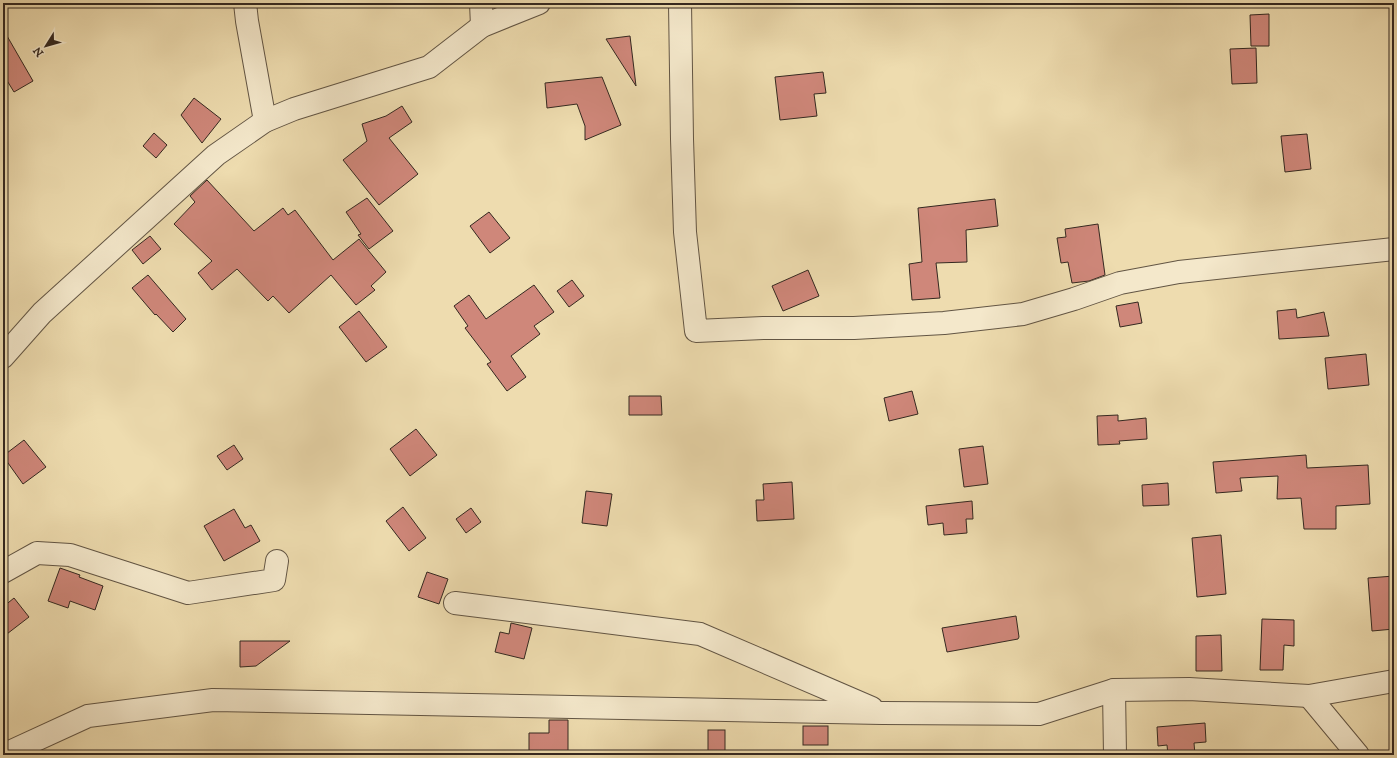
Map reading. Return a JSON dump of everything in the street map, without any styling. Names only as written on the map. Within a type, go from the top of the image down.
[{"type":"street","points":[[245,3],[265,121]]},
{"type":"street","points":[[480,3],[482,26]]},
{"type":"street","points":[[3,357],[42,313],[216,155],[265,121],[294,109],[429,67],[482,26],[540,3]]},
{"type":"street","points":[[680,3],[685,232],[696,331],[763,328],[854,328],[944,323],[1023,314],[1074,299],[1120,283],[1164,275],[1394,249]]},
{"type":"street","points":[[3,572],[37,553],[70,555],[188,593],[274,580],[277,561]]},
{"type":"street","points":[[455,603],[700,634],[882,713]]},
{"type":"street","points":[[3,755],[88,716],[213,700],[882,713],[1040,714],[1114,690],[1189,689],[1309,696],[1394,681]]},
{"type":"street","points":[[1114,690],[1115,755]]},
{"type":"street","points":[[1309,696],[1358,755]]},
{"type":"building","points":[[1269,14],[1269,46],[1251,46],[1250,15]]},
{"type":"building","points":[[3,29],[33,81],[14,92],[3,74]]},
{"type":"building","points":[[630,36],[636,86],[606,39]]},
{"type":"building","points":[[1256,48],[1257,83],[1232,84],[1230,49]]},
{"type":"building","points":[[823,72],[826,93],[814,94],[817,116],[780,120],[775,77]]},
{"type":"building","points":[[602,77],[621,125],[585,140],[585,126],[577,104],[547,108],[545,83]]},
{"type":"building","points":[[194,98],[221,119],[202,143],[181,115]]},
{"type":"building","points":[[402,106],[412,122],[389,138],[418,174],[379,205],[343,160],[367,141],[362,124],[386,116]]},
{"type":"building","points":[[154,133],[167,145],[156,158],[143,146]]},
{"type":"building","points":[[1307,134],[1311,169],[1285,172],[1281,136]]},
{"type":"building","points":[[207,180],[254,231],[283,208],[288,215],[295,210],[333,260],[359,239],[386,272],[371,286],[375,290],[356,305],[331,275],[289,313],[273,296],[268,301],[237,269],[212,290],[198,273],[212,261],[174,224],[195,202],[190,196]]},
{"type":"building","points":[[367,198],[393,231],[369,249],[358,235],[361,234],[346,212]]},
{"type":"building","points":[[995,199],[998,226],[966,230],[967,262],[936,263],[940,298],[912,300],[909,264],[922,262],[918,208]]},
{"type":"building","points":[[489,212],[510,238],[490,253],[470,226]]},
{"type":"building","points":[[1098,224],[1105,275],[1089,281],[1072,283],[1068,262],[1061,263],[1057,238],[1066,237],[1065,229]]},
{"type":"building","points":[[150,236],[161,249],[143,264],[132,250]]},
{"type":"building","points":[[808,270],[819,296],[783,311],[772,286]]},
{"type":"building","points":[[148,275],[186,319],[173,332],[156,314],[155,315],[132,288]]},
{"type":"building","points":[[572,280],[584,296],[569,307],[557,291]]},
{"type":"building","points":[[534,285],[554,312],[534,326],[540,334],[511,356],[526,377],[507,391],[487,364],[491,362],[465,328],[468,326],[454,306],[469,295],[486,319]]},
{"type":"building","points":[[1138,302],[1142,323],[1120,327],[1116,306]]},
{"type":"building","points":[[1296,309],[1297,318],[1324,312],[1329,336],[1279,339],[1277,311]]},
{"type":"building","points":[[359,311],[387,347],[366,362],[339,327]]},
{"type":"building","points":[[1366,354],[1369,385],[1328,389],[1325,358]]},
{"type":"building","points":[[912,391],[918,414],[889,421],[884,398]]},
{"type":"building","points":[[629,396],[661,396],[662,415],[629,415]]},
{"type":"building","points":[[1118,415],[1118,421],[1146,418],[1147,439],[1119,441],[1120,444],[1098,445],[1097,416]]},
{"type":"building","points":[[416,429],[437,455],[410,476],[390,449]]},
{"type":"building","points":[[24,440],[46,467],[23,484],[3,456]]},
{"type":"building","points":[[234,445],[243,459],[227,470],[217,456]]},
{"type":"building","points":[[983,446],[988,484],[964,487],[959,449]]},
{"type":"building","points":[[1306,455],[1307,468],[1368,465],[1370,504],[1336,506],[1336,529],[1304,529],[1301,498],[1277,499],[1278,476],[1240,478],[1242,491],[1216,493],[1213,462]]},
{"type":"building","points":[[792,482],[794,519],[757,521],[756,500],[764,500],[763,484]]},
{"type":"building","points":[[1168,483],[1169,505],[1143,506],[1142,485]]},
{"type":"building","points":[[586,491],[612,494],[607,526],[582,523]]},
{"type":"building","points":[[972,501],[973,519],[966,519],[967,533],[944,535],[943,523],[928,525],[926,506]]},
{"type":"building","points":[[403,507],[426,538],[409,551],[386,521]]},
{"type":"building","points":[[471,508],[481,522],[466,533],[456,519]]},
{"type":"building","points":[[234,509],[245,528],[251,525],[260,541],[224,561],[204,526]]},
{"type":"building","points":[[1221,535],[1226,594],[1197,597],[1192,538]]},
{"type":"building","points":[[60,568],[80,575],[79,577],[103,586],[95,610],[70,601],[68,608],[48,601]]},
{"type":"building","points":[[427,572],[448,579],[439,604],[418,597]]},
{"type":"building","points":[[1394,576],[1394,629],[1372,631],[1368,578]]},
{"type":"building","points":[[14,598],[29,617],[3,637],[3,607]]},
{"type":"building","points":[[1016,616],[1018,639],[947,652],[942,628]]},
{"type":"building","points":[[1262,619],[1294,620],[1294,646],[1284,645],[1283,670],[1260,670]]},
{"type":"building","points":[[511,623],[532,628],[524,659],[495,652],[500,632],[509,634]]},
{"type":"building","points":[[1221,635],[1222,671],[1196,671],[1196,636]]},
{"type":"building","points":[[240,641],[290,641],[256,666],[240,667]]},
{"type":"building","points":[[549,720],[568,720],[568,755],[529,755],[529,733],[549,733]]},
{"type":"building","points":[[1205,723],[1206,742],[1194,743],[1195,755],[1168,755],[1167,745],[1158,746],[1157,727]]},
{"type":"building","points":[[803,726],[828,726],[828,745],[803,745]]},
{"type":"building","points":[[708,730],[725,730],[725,755],[708,755]]}]
